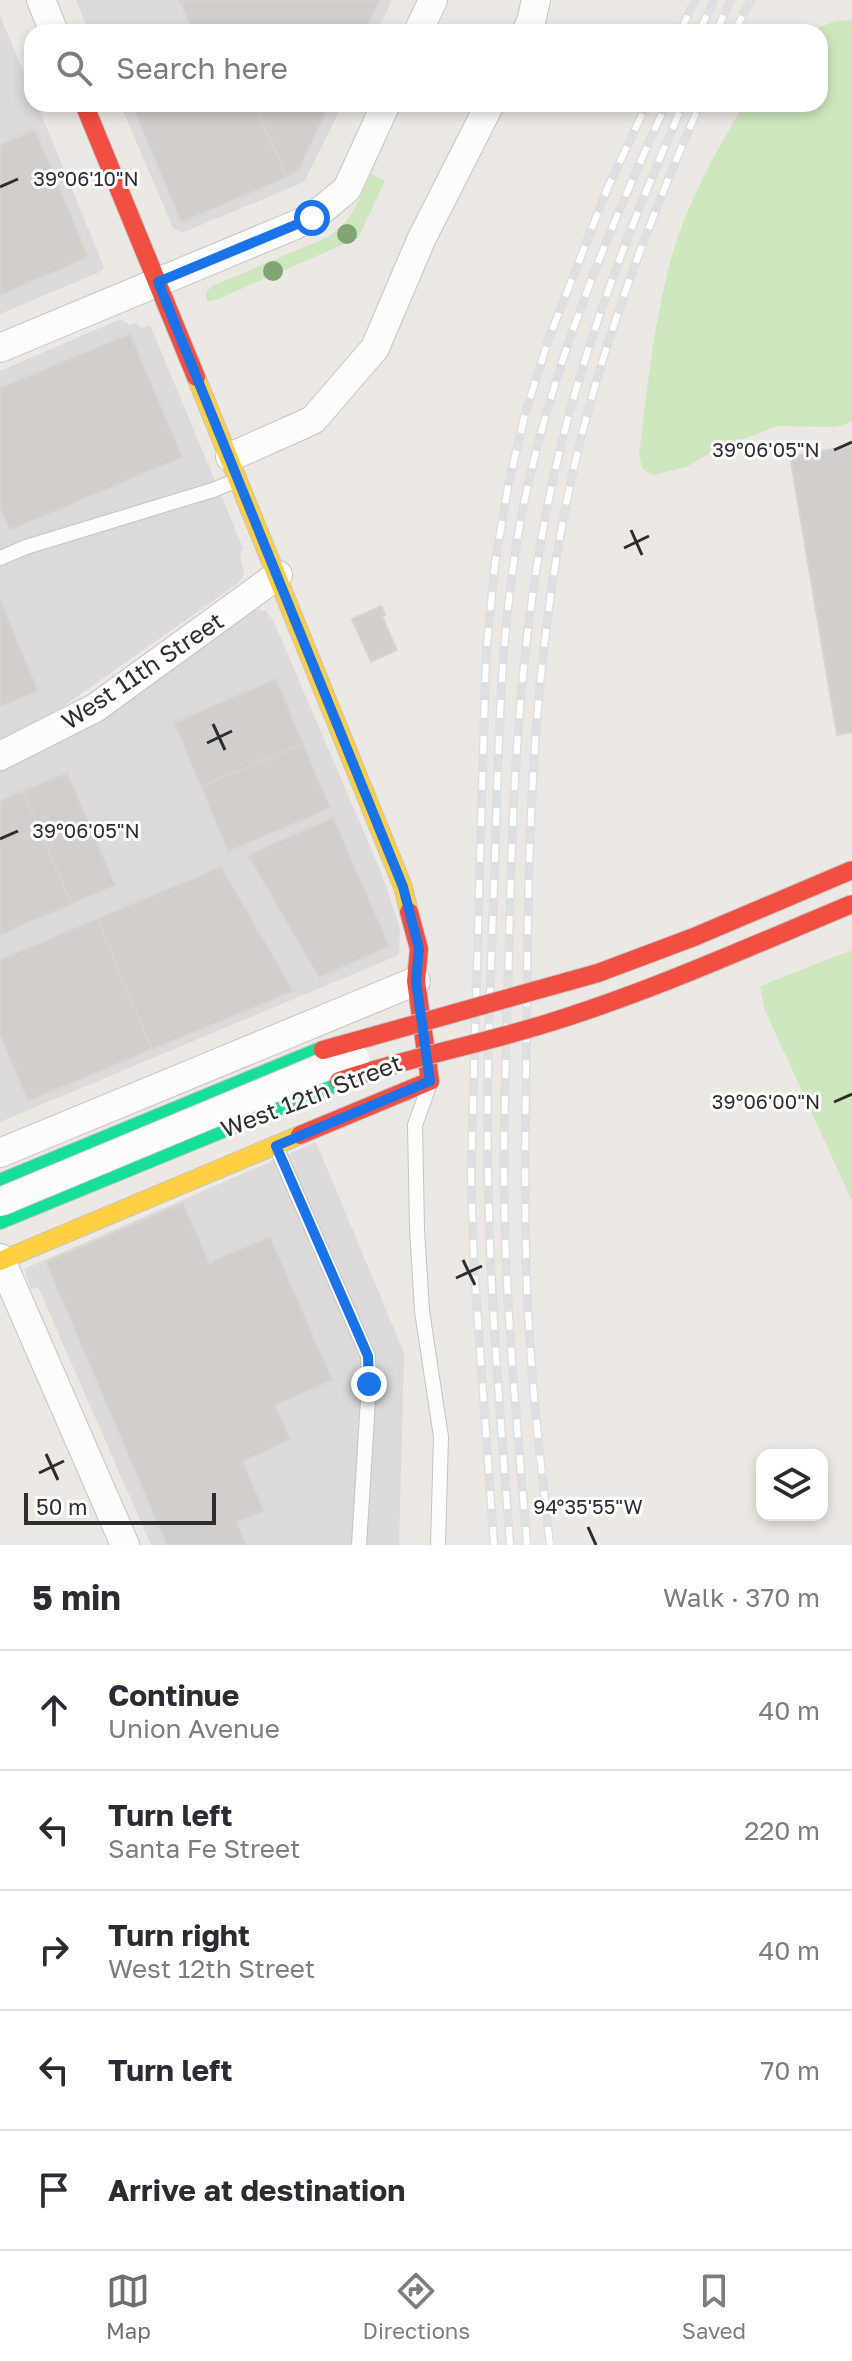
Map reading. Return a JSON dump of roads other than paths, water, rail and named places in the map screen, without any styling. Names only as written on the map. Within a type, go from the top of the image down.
[{"type":"main road","points":[[87,112],[403,887],[419,949],[416,981],[430,1081]]},
{"type":"main road","name":"West 12th Street","points":[[0,1183],[323,1050],[384,1030],[450,1015],[598,973],[852,870]]},
{"type":"main road","name":"West 12th Street","points":[[0,1220],[339,1081],[422,1054],[542,1025],[612,1002],[852,904]]},
{"type":"main road","name":"West 12th Street","points":[[0,1260],[430,1081]]},
{"type":"street","points":[[41,0],[51,24]]},
{"type":"street","points":[[422,24],[433,0]]},
{"type":"street","points":[[530,24],[536,0]]},
{"type":"street","points":[[0,348],[312,218],[347,189],[382,112]]},
{"type":"street","points":[[234,468],[313,420],[375,348],[421,240],[486,112]]},
{"type":"street","name":"West 11th Street","points":[[0,756],[95,708],[278,575]]},
{"type":"street","points":[[0,1202],[331,1064],[558,1005],[608,988],[852,887]]},
{"type":"street","points":[[0,1153],[416,981]]},
{"type":"street","points":[[0,1260],[125,1545]]},
{"type":"lane","points":[[0,558],[26,547],[213,490],[234,468]]},
{"type":"lane","points":[[430,1081],[415,1125],[415,1140],[422,1311],[441,1437],[438,1545]]},
{"type":"lane","points":[[276,1146],[368,1356],[359,1545]]},
{"type":"railway","points":[[684,24],[695,0]]},
{"type":"railway","points":[[703,24],[714,0]]},
{"type":"railway","points":[[720,24],[731,0]]},
{"type":"railway","points":[[738,24],[751,0]]},
{"type":"railway","points":[[494,1545],[474,1266],[471,1173],[486,654],[495,563],[508,486],[525,414],[549,338],[608,187],[643,112]]},
{"type":"railway","points":[[510,1545],[493,1315],[488,1137],[489,1018],[506,624],[519,531],[540,435],[587,291],[663,112]]},
{"type":"railway","points":[[527,1545],[509,1311],[504,1170],[512,834],[524,663],[539,550],[561,443],[606,296],[680,112]]},
{"type":"railway","points":[[550,1545],[532,1366],[525,1192],[530,851],[545,639],[567,499],[594,388],[635,264],[697,112]]}]
